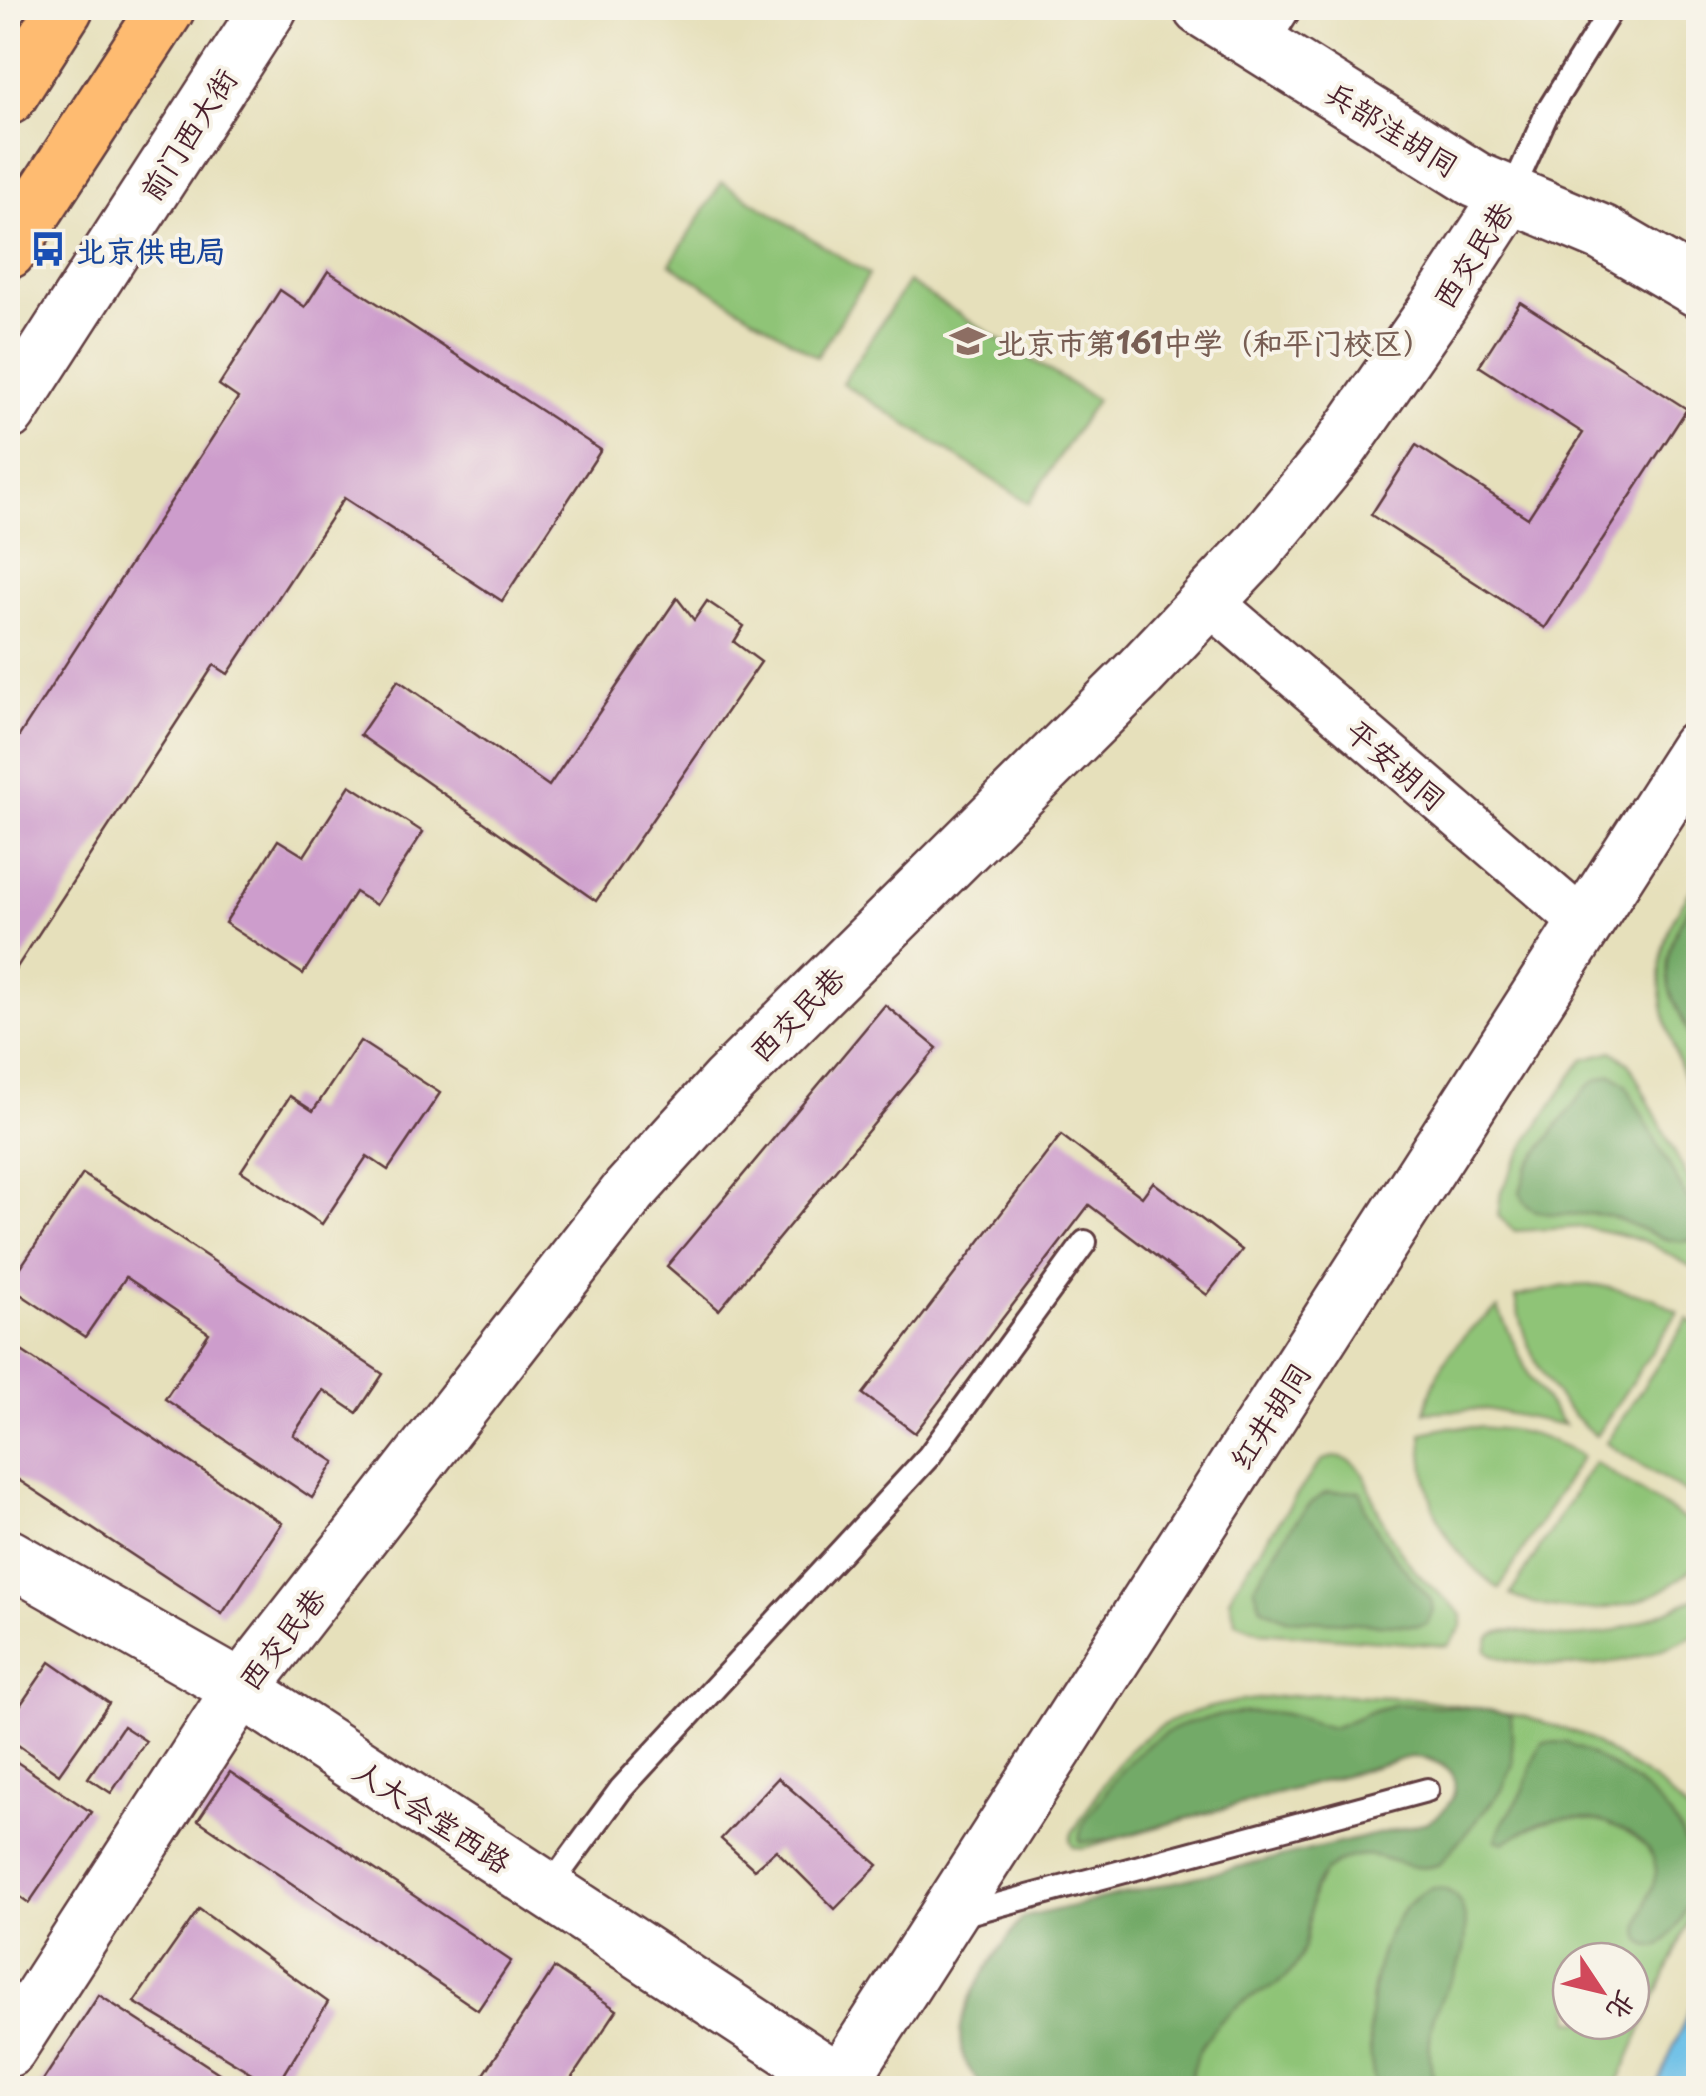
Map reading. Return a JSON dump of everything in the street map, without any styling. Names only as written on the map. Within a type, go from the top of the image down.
[{"type":"main road","points":[[8,97],[65,8]]},
{"type":"main road","points":[[8,251],[167,8]]},
{"type":"street","name":"前门西大街","points":[[8,412],[270,8]]},
{"type":"street","name":"兵部洼胡同","points":[[1201,8],[1277,28],[1464,173],[1510,196],[1602,232],[1698,288]]},
{"type":"street","name":"西交民巷","points":[[8,2050],[241,1690],[572,1264],[680,1134],[870,938],[1210,602],[1337,452],[1510,196]]},
{"type":"street","name":"平安胡同","points":[[1210,602],[1586,925]]},
{"type":"street","name":"红井胡同","points":[[845,2086],[944,1920],[1698,748]]},
{"type":"street","name":"人大会堂西路","points":[[8,1557],[241,1690],[845,2086]]},
{"type":"lane","name":"西交民巷","points":[[1510,196],[1540,124],[1612,8]]},
{"type":"lane","points":[[547,1890],[620,1789],[928,1456],[1086,1242]]},
{"type":"lane","points":[[944,1920],[1021,1896],[1427,1790]]},
{"type":"green space","points":[[722,182],[869,275],[817,357],[670,264]]},
{"type":"green space","points":[[908,282],[1096,400],[1029,503],[842,383]]},
{"type":"green space","points":[[1698,879],[1698,1113],[1666,1021],[1660,973],[1670,926]]},
{"type":"green space","points":[[1698,891],[1698,1067],[1667,972],[1672,943]]},
{"type":"green space","points":[[1612,1051],[1629,1063],[1698,1198],[1698,1267],[1649,1243],[1618,1234],[1585,1227],[1515,1231],[1498,1216],[1501,1191],[1528,1140],[1583,1059]]},
{"type":"green space","points":[[1612,1075],[1626,1085],[1693,1210],[1697,1228],[1692,1240],[1670,1240],[1604,1215],[1542,1213],[1527,1205],[1520,1192],[1528,1166],[1585,1089]]},
{"type":"green space","points":[[1597,1285],[1653,1298],[1678,1312],[1596,1436],[1566,1407],[1533,1357],[1515,1297],[1565,1286]]},
{"type":"green space","points":[[1498,1308],[1530,1378],[1564,1425],[1486,1409],[1425,1412],[1436,1379],[1451,1352],[1471,1329]]},
{"type":"green space","points":[[1688,1319],[1698,1326],[1698,1500],[1606,1443]]},
{"type":"green space","points":[[1450,1427],[1519,1431],[1551,1440],[1582,1456],[1499,1589],[1463,1556],[1440,1522],[1432,1502],[1422,1433]]},
{"type":"green space","points":[[1346,1459],[1361,1471],[1382,1519],[1405,1557],[1462,1615],[1462,1627],[1448,1646],[1261,1632],[1236,1622],[1229,1599],[1235,1586],[1314,1470],[1322,1460]]},
{"type":"green space","points":[[1594,1462],[1698,1528],[1698,1561],[1680,1579],[1658,1592],[1610,1608],[1559,1608],[1510,1595]]},
{"type":"green space","points":[[1361,1491],[1365,1510],[1392,1554],[1431,1600],[1433,1610],[1427,1624],[1286,1619],[1261,1607],[1254,1587],[1296,1521],[1327,1492]]},
{"type":"green space","points":[[1698,1597],[1698,1633],[1638,1657],[1596,1664],[1552,1665],[1507,1660],[1486,1650],[1489,1638],[1496,1633],[1525,1631],[1564,1637],[1600,1634],[1633,1625]]},
{"type":"green space","points":[[1324,1694],[1411,1698],[1527,1717],[1583,1735],[1657,1783],[1686,1810],[1698,1832],[1698,1900],[1651,2008],[1651,1941],[1551,1941],[1551,2041],[1636,2041],[1616,2088],[986,2088],[968,2068],[961,2046],[962,2024],[980,1980],[1022,1918],[1416,1826],[1439,1817],[1453,1803],[1457,1793],[1452,1775],[1434,1762],[1410,1757],[1083,1848],[1073,1847],[1072,1833],[1106,1780],[1129,1751],[1149,1734],[1195,1712],[1246,1700]]},
{"type":"green space","points":[[1396,1704],[1511,1714],[1513,1764],[1502,1790],[1440,1864],[1414,1867],[1365,1855],[1337,1863],[1323,1874],[1311,1901],[1308,1931],[1298,1962],[1281,1981],[1246,2000],[1216,2027],[1195,2063],[1193,2088],[986,2088],[968,2068],[961,2046],[969,2002],[1022,1918],[1428,1822],[1442,1812],[1454,1790],[1454,1779],[1440,1763],[1410,1757],[1112,1839],[1080,1842],[1087,1818],[1130,1760],[1162,1735],[1220,1715],[1272,1712],[1333,1728]]},
{"type":"green space","points":[[1567,1742],[1633,1780],[1670,1815],[1683,1836],[1690,1859],[1690,1894],[1677,1926],[1660,1946],[1641,1939],[1639,1929],[1656,1870],[1652,1855],[1629,1833],[1595,1821],[1561,1818],[1541,1823],[1504,1842],[1496,1840],[1524,1789],[1542,1743]]},
{"type":"green space","points":[[1432,1888],[1444,1889],[1459,1901],[1466,1932],[1460,1963],[1433,2019],[1430,2054],[1437,2088],[1376,2088],[1371,2007],[1383,1948],[1411,1902]]},
{"type":"water","points":[[1698,1989],[1698,2088],[1656,2088]]},
{"type":"building","points":[[328,271],[601,450],[502,601],[344,498],[228,674],[214,665],[8,981],[8,753],[238,398],[219,385],[280,290],[305,307]]},
{"type":"building","points":[[1520,302],[1687,409],[1545,628],[1371,515],[1416,445],[1528,518],[1583,433],[1479,366]]},
{"type":"building","points":[[677,598],[694,620],[707,601],[744,626],[734,642],[761,662],[596,901],[360,735],[398,680],[549,786]]},
{"type":"building","points":[[350,785],[423,832],[376,905],[355,892],[303,974],[225,923],[278,840],[304,856]]},
{"type":"building","points":[[885,1005],[937,1048],[719,1310],[667,1266]]},
{"type":"building","points":[[360,1041],[440,1093],[388,1170],[367,1156],[322,1224],[241,1171],[290,1096],[313,1111]]},
{"type":"building","points":[[1061,1135],[1142,1197],[1153,1182],[1242,1250],[1207,1295],[1089,1205],[915,1433],[863,1394]]},
{"type":"building","points":[[83,1174],[383,1374],[357,1413],[323,1390],[293,1435],[335,1462],[312,1498],[165,1399],[209,1333],[126,1277],[85,1337],[8,1286]]},
{"type":"building","points":[[8,1342],[282,1523],[222,1614],[8,1473]]},
{"type":"building","points":[[50,1662],[109,1703],[59,1774],[8,1738],[8,1723]]},
{"type":"building","points":[[123,1726],[146,1741],[111,1793],[88,1778]]},
{"type":"building","points":[[8,1756],[91,1812],[29,1903],[8,1888]]},
{"type":"building","points":[[230,1772],[511,1961],[478,2010],[198,1820]]},
{"type":"building","points":[[778,1778],[878,1865],[835,1909],[776,1850],[754,1869],[721,1839]]},
{"type":"building","points":[[199,1909],[328,2002],[276,2088],[134,2002]]},
{"type":"building","points":[[554,1968],[617,2010],[565,2088],[475,2088]]},
{"type":"building","points":[[99,1995],[242,2088],[38,2088]]},
{"type":"place","name":"北京供电局","points":[[48,249]]},
{"type":"place","name":"北京市第161中学（和平门校区）","points":[[968,341]]}]
